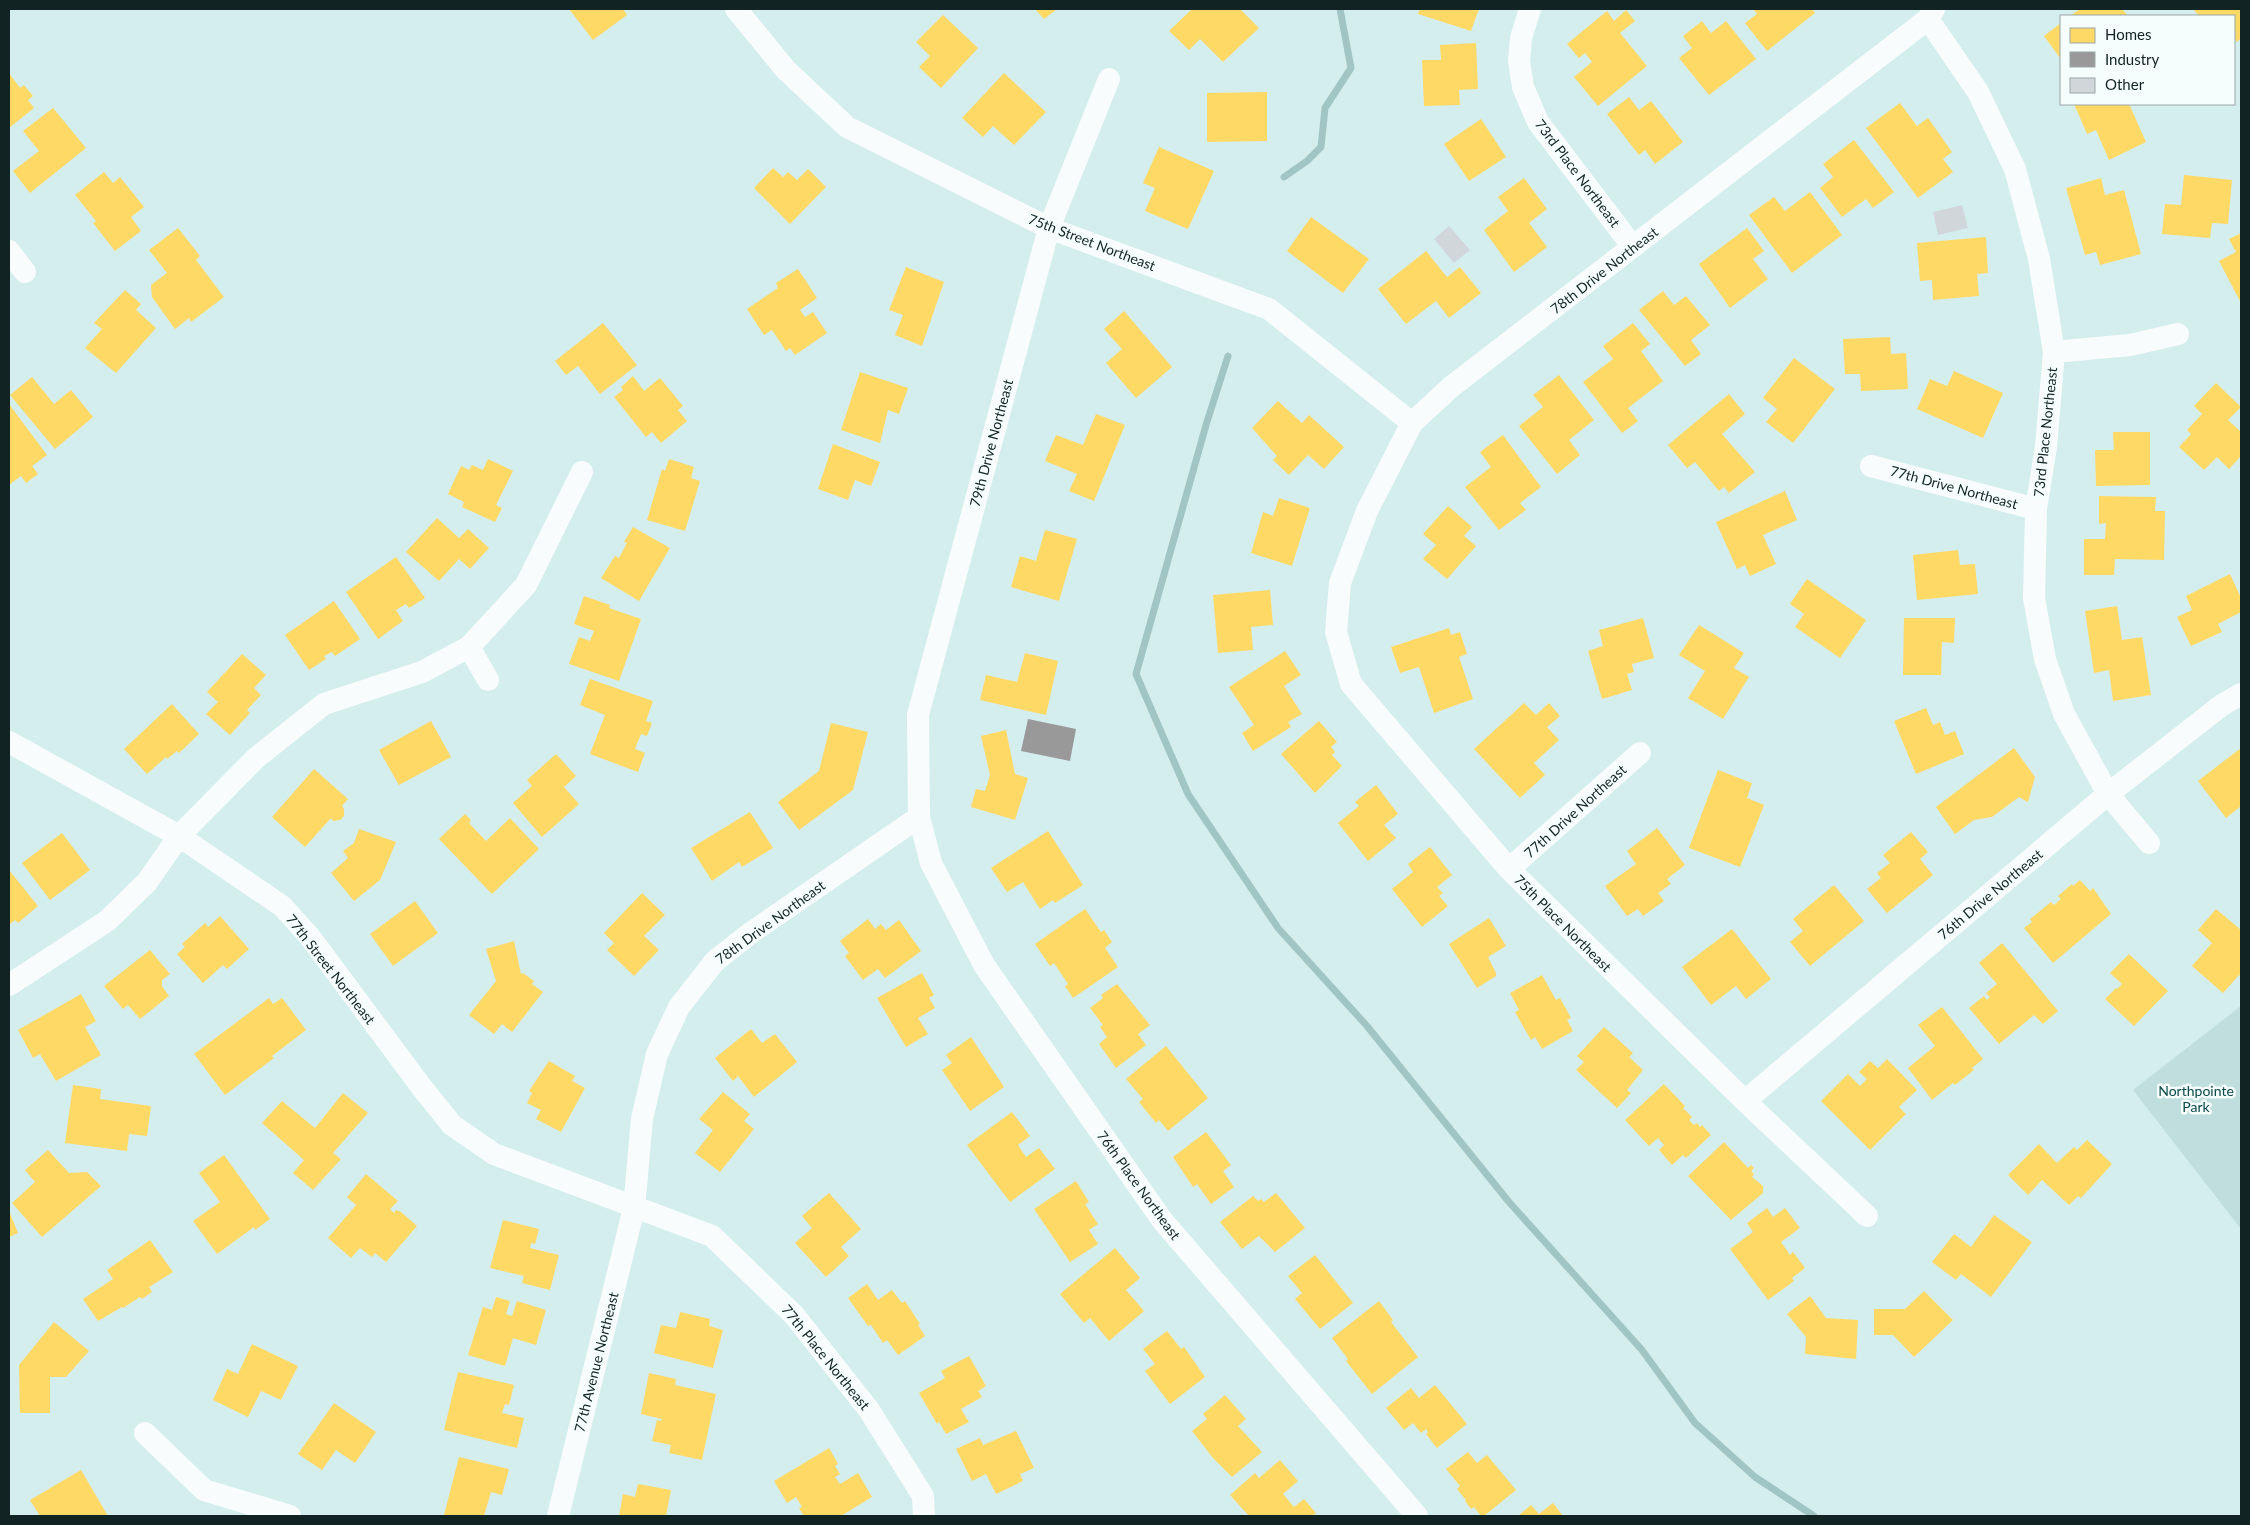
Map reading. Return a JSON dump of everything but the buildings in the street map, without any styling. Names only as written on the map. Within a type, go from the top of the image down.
[{"type":"street","name":"75th Street Northeast","points":[[736,9],[786,70],[847,127],[1049,228],[1269,309],[1412,423]]},
{"type":"street","name":"73rd Place Northeast","points":[[1530,9],[1521,38],[1519,61],[1523,87],[1534,113],[1538,122],[1633,247]]},
{"type":"street","name":"73rd Place Northeast","points":[[1931,14],[1978,92],[2015,169],[2038,259],[2054,352],[2046,447],[2036,509],[2034,598],[2045,659],[2064,714],[2108,794],[2149,843]]},
{"type":"street","name":"78th Drive Northeast","points":[[1340,583],[1367,510],[1412,423],[1451,387],[1931,14]]},
{"type":"street","name":"79th Drive Northeast","points":[[920,817],[918,715],[1049,228],[1109,79]]},
{"type":"street","points":[[9,251],[25,272]]},
{"type":"street","points":[[2054,352],[2130,345],[2178,334]]},
{"type":"street","name":"77th Drive Northeast","points":[[1871,466],[2036,509]]},
{"type":"street","points":[[9,985],[107,921],[147,882],[180,836],[256,758],[324,704],[422,672],[469,647],[526,585],[582,472]]},
{"type":"street","name":"75th Place Northeast","points":[[1340,583],[1336,632],[1351,684],[1509,870],[1745,1102],[1867,1216]]},
{"type":"street","points":[[469,647],[488,680]]},
{"type":"street","name":"76th Drive Northeast","points":[[1745,1102],[2108,794],[2222,704],[2241,694]]},
{"type":"street","name":"77th Street Northeast","points":[[9,742],[180,836],[282,906],[310,937],[452,1125],[494,1154],[634,1208]]},
{"type":"street","name":"77th Drive Northeast","points":[[1509,870],[1640,753]]},
{"type":"street","name":"78th Drive Northeast","points":[[634,1208],[642,1119],[652,1073],[657,1054],[679,1007],[715,961],[752,932],[920,817]]},
{"type":"street","name":"76th Place Northeast","points":[[920,817],[931,863],[984,965],[1162,1220],[1417,1516]]},
{"type":"street","name":"77th Avenue Northeast","points":[[558,1516],[634,1208]]},
{"type":"street","name":"77th Place Northeast","points":[[634,1208],[712,1236],[794,1315],[870,1410],[923,1496],[924,1516]]},
{"type":"street","points":[[145,1433],[204,1490],[290,1516]]},
{"type":"green space","name":"Northpointe Park","points":[[2241,1006],[2241,1229],[2133,1090]]},
{"type":"waterway","points":[[1284,177],[1307,161],[1321,147],[1325,108],[1351,68],[1340,9]]},
{"type":"waterway","points":[[1228,356],[1206,425],[1136,674],[1188,794],[1278,928],[1367,1026],[1509,1202],[1642,1350],[1695,1423],[1755,1477],[1814,1516]]}]
